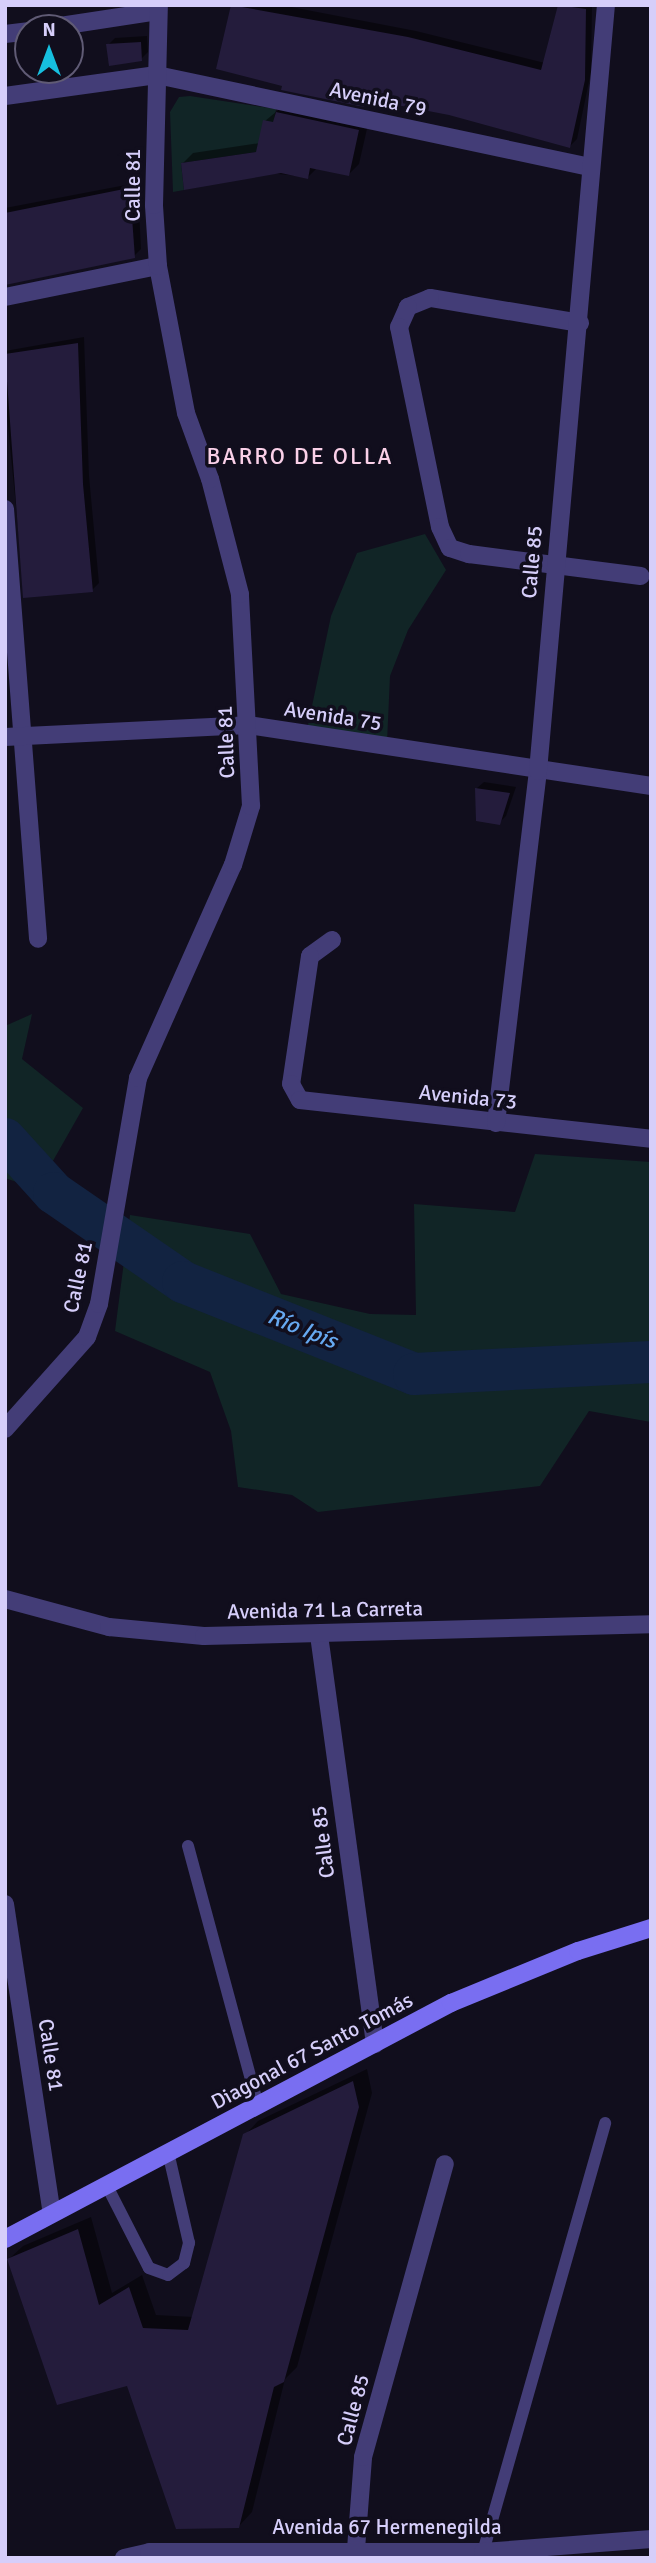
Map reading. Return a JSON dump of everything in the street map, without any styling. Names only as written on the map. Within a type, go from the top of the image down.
[{"type":"main road","name":"Diagonal 67 Santo Tomás","points":[[5,2239],[487,1986],[651,1928]]},
{"type":"street","name":"Calle 85","points":[[496,1123],[538,771],[554,564],[580,323],[590,167],[607,5]]},
{"type":"street","points":[[84,21],[159,8]]},
{"type":"street","name":"Calle 81","points":[[5,1429],[87,1337],[99,1304],[119,1175],[138,1077],[233,865],[251,806],[240,594],[210,479],[186,413],[158,266],[154,205],[159,8]]},
{"type":"street","name":"Avenida 79","points":[[5,96],[157,75],[590,167]]},
{"type":"street","points":[[5,297],[158,266]]},
{"type":"street","points":[[580,323],[430,298],[408,307],[399,327],[440,527],[450,548],[641,576]]},
{"type":"street","points":[[5,509],[25,736],[38,939]]},
{"type":"street","name":"Avenida 75","points":[[5,737],[248,725],[651,786]]},
{"type":"street","name":"Avenida 73","points":[[332,940],[310,956],[291,1084],[300,1100],[315,1105],[651,1139]]},
{"type":"street","name":"Avenida 71 La Carreta","points":[[5,1599],[99,1625],[142,1631],[319,1635],[651,1624]]},
{"type":"street","name":"Calle 85","points":[[319,1635],[375,2043]]},
{"type":"street","name":"Calle 81","points":[[5,1904],[52,2213]]},
{"type":"street","name":"Calle 85","points":[[356,2549],[363,2457],[445,2164]]},
{"type":"street","name":"Avenida 67 Hermenegilda","points":[[124,2558],[149,2552],[356,2549],[401,2555],[483,2552],[651,2539]]},
{"type":"lane","points":[[188,1846],[258,2105]]},
{"type":"lane","points":[[483,2552],[605,2123]]},
{"type":"lane","points":[[106,2184],[149,2268],[168,2275],[184,2263],[189,2243],[168,2152]]},
{"type":"green space","points":[[190,96],[276,109],[270,150],[181,163],[184,190],[173,192],[170,112],[179,97]]},
{"type":"green space","points":[[425,534],[446,570],[408,630],[390,676],[387,743],[305,739],[331,616],[357,553]]},
{"type":"green space","points":[[32,1014],[22,1059],[83,1108],[37,1189],[5,1178],[5,1026]]},
{"type":"green space","points":[[535,1154],[651,1162],[651,1422],[589,1411],[540,1486],[318,1512],[292,1495],[238,1487],[231,1431],[210,1372],[115,1331],[130,1215],[250,1234],[281,1294],[370,1314],[416,1315],[414,1204],[515,1212]]},
{"type":"building","points":[[231,5],[408,37],[541,70],[558,5],[586,9],[585,80],[570,148],[449,115],[366,99],[364,107],[281,90],[282,86],[216,69]]},
{"type":"building","points":[[141,42],[142,61],[109,66],[106,44]]},
{"type":"building","points":[[276,112],[359,130],[349,176],[310,168],[308,179],[281,173],[184,190],[181,163],[256,152],[263,120],[273,122]]},
{"type":"building","points":[[124,189],[132,217],[135,258],[5,285],[5,213]]},
{"type":"building","points":[[78,343],[83,484],[93,592],[23,598],[5,354]]},
{"type":"building","points":[[475,788],[510,793],[500,825],[476,821]]},
{"type":"building","points":[[353,2081],[359,2107],[284,2382],[274,2387],[239,2528],[176,2529],[127,2386],[57,2405],[7,2259],[78,2229],[99,2305],[129,2287],[143,2328],[188,2330],[243,2134]]},
{"type":"waterway","name":"Río Ipís","points":[[5,1139],[54,1193],[183,1282],[414,1374],[651,1362]]},
{"type":"district","name":"BARRO DE OLLA","points":[[300,457]]}]
